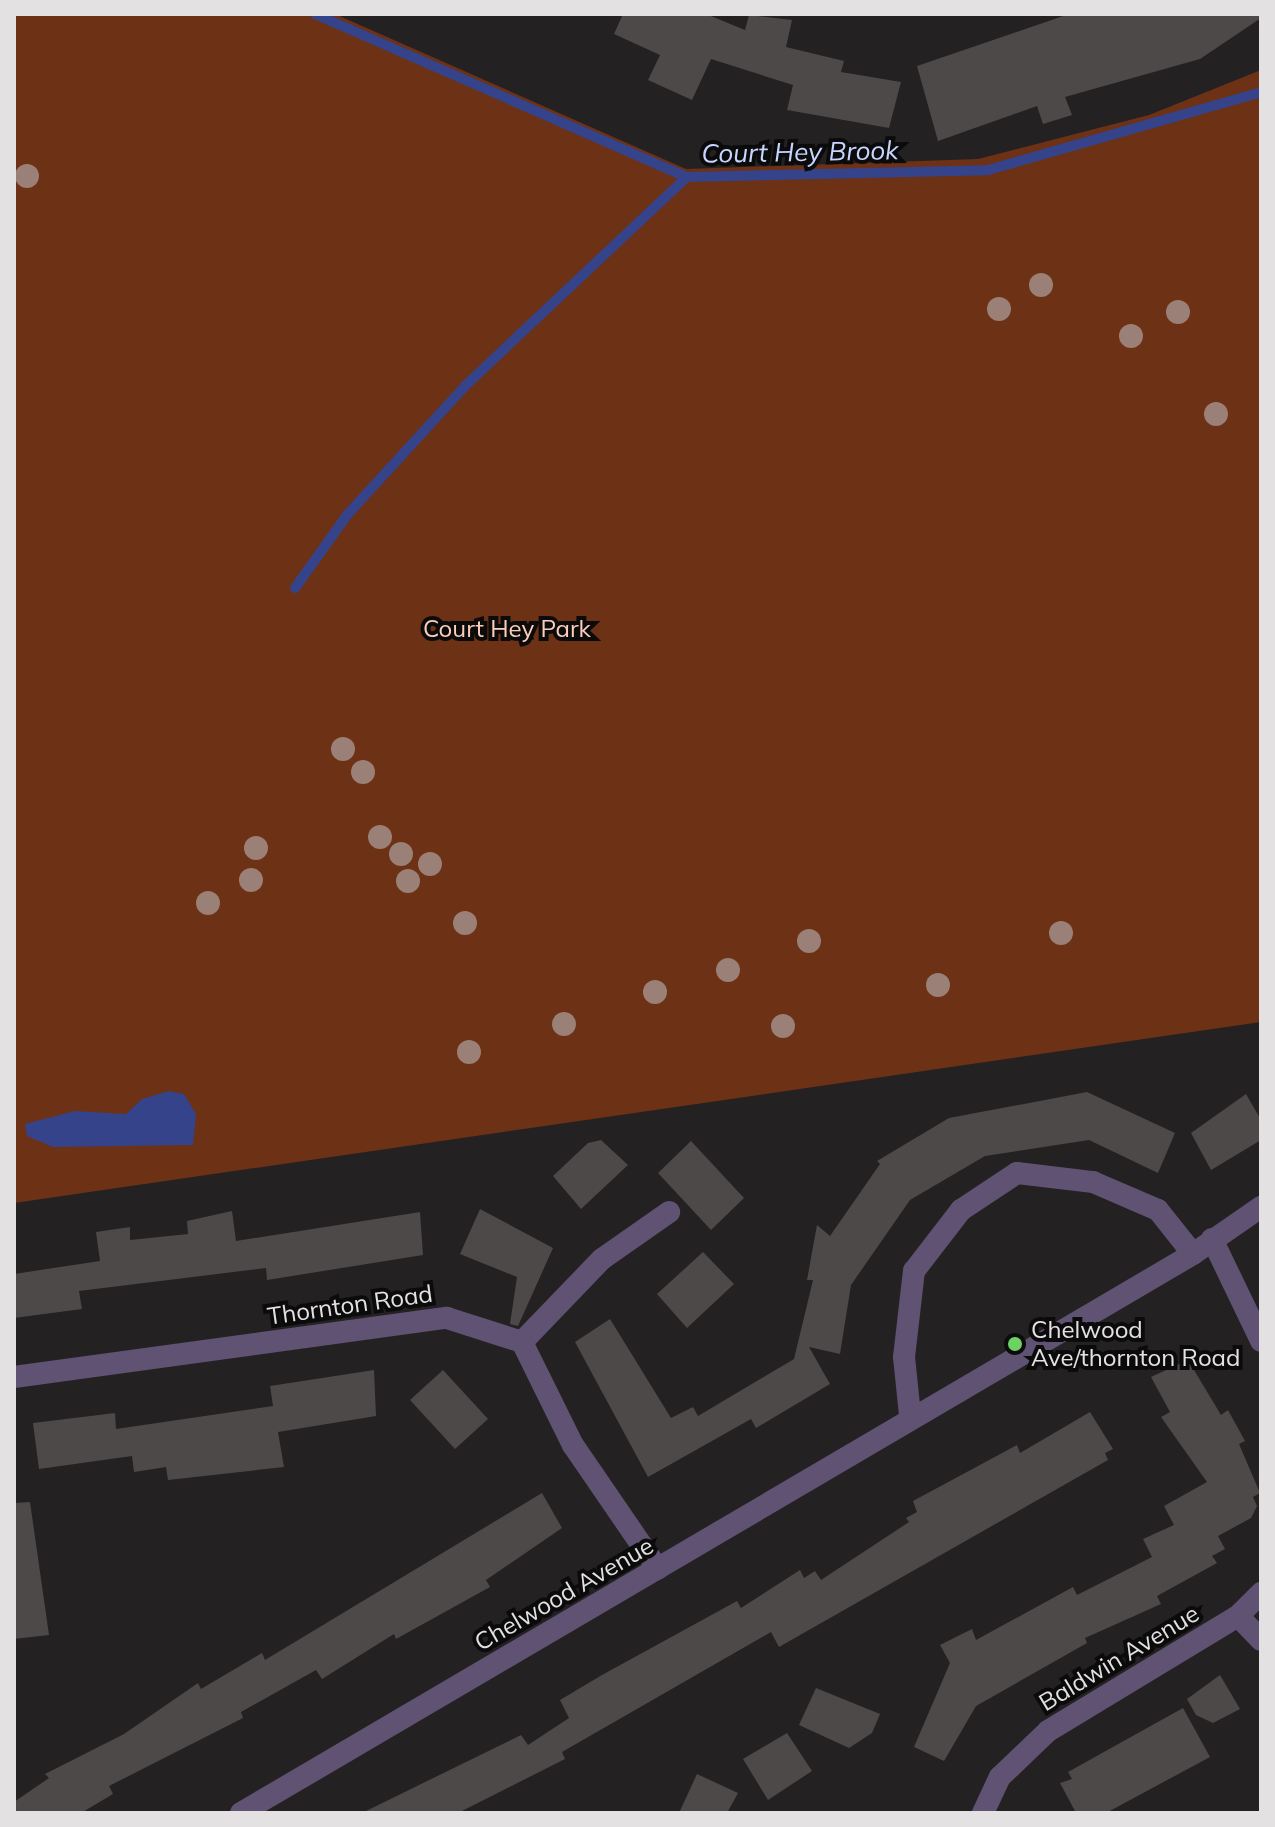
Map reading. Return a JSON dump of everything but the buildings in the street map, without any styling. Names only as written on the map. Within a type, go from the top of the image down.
[{"type":"street","points":[[910,1415],[904,1357],[914,1271],[961,1210],[1017,1173],[1093,1182],[1158,1210],[1193,1254]]},
{"type":"street","name":"Chelwood Avenue","points":[[241,1813],[658,1569],[910,1415],[1193,1254],[1261,1207]]},
{"type":"street","points":[[658,1569],[573,1445],[522,1342],[602,1259],[669,1212]]},
{"type":"street","points":[[1212,1239],[1261,1341]]},
{"type":"street","name":"Thornton Road","points":[[14,1377],[447,1318],[522,1342]]},
{"type":"street","name":"Baldwin Avenue","points":[[983,1813],[1000,1777],[1048,1731],[1238,1616],[1261,1593]]},
{"type":"street","points":[[1238,1616],[1261,1640]]},
{"type":"green space","name":"Court Hey Park","points":[[14,14],[335,14],[686,169],[978,159],[1149,115],[1261,70],[1261,1022],[14,1203]]},
{"type":"water","points":[[169,1091],[184,1094],[196,1114],[193,1145],[53,1147],[27,1136],[25,1124],[75,1111],[126,1114],[142,1099]]},
{"type":"waterway","name":"Court Hey Brook","points":[[315,14],[687,177],[988,170],[1261,92]]},
{"type":"waterway","points":[[295,588],[347,515],[465,386],[687,177]]},
{"type":"place","name":"Chelwood Ave/thornton Road","points":[[1015,1344]]}]
